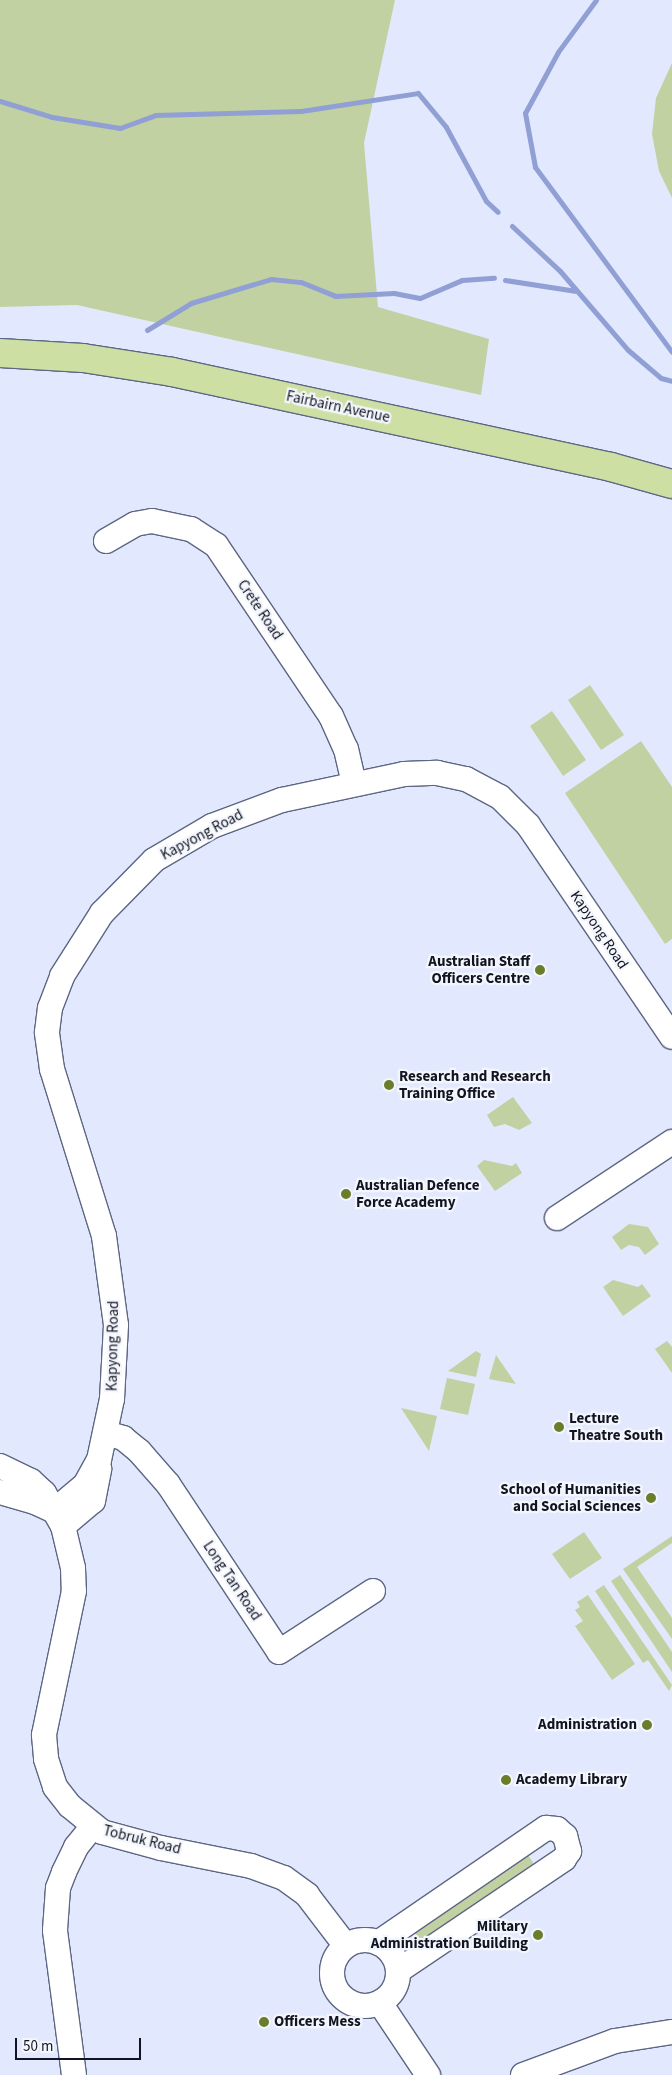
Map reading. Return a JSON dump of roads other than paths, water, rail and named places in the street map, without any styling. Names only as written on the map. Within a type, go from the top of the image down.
[{"type":"main road","name":"Fairbairn Avenue","points":[[0,353],[83,358],[172,372],[611,468],[672,484]]},
{"type":"street","name":"Crete Road","points":[[106,541],[135,524],[152,521],[191,529],[216,545],[331,716],[346,749],[354,784]]},
{"type":"street","name":"Kapyong Road","points":[[58,1519],[85,1485],[100,1460],[106,1433],[115,1362],[116,1305],[104,1236],[49,1052],[50,1008],[62,976],[110,902],[144,868],[174,846],[259,807],[404,774],[438,773],[474,782],[500,797],[528,825],[672,1037]]},
{"type":"street","points":[[557,1218],[672,1142]]},
{"type":"street","name":"Long Tan Road","points":[[106,1433],[123,1438],[139,1451],[168,1484],[278,1652],[373,1591]]},
{"type":"street","name":"Tobruk Road","points":[[0,1466],[38,1487],[58,1519],[73,1568],[74,1591],[44,1735],[46,1758],[56,1787],[92,1826],[102,1832],[161,1848],[243,1864],[278,1876],[307,1895],[346,1946]]},
{"type":"street","points":[[0,1492],[29,1499],[58,1519]]},
{"type":"street","points":[[74,2075],[55,1930],[58,1888],[76,1848],[92,1826]]},
{"type":"street","points":[[378,1942],[542,1830],[557,1828],[565,1836],[569,1851],[564,1859],[398,1971]]},
{"type":"street","points":[[365,1940],[378,1942],[393,1955],[398,1971],[394,1987],[380,2003],[368,2006],[353,2004],[337,1991],[332,1977],[333,1963],[346,1946],[365,1940]]},
{"type":"street","points":[[380,2003],[428,2075]]},
{"type":"street","points":[[523,2075],[615,2041],[672,2032]]},
{"type":"waterway","points":[[596,0],[558,52],[525,113],[535,167],[672,352]]},
{"type":"waterway","points":[[0,101],[52,117],[120,128],[155,115],[301,111],[418,93],[446,127],[486,201],[498,212]]},
{"type":"waterway","points":[[512,226],[560,271],[628,350],[661,378],[672,381]]},
{"type":"waterway","points":[[147,330],[191,303],[271,279],[301,282],[335,296],[394,293],[420,298],[462,280],[494,278]]},
{"type":"waterway","points":[[505,280],[576,291]]},
{"type":"place","name":"Australian Staff Officers Centre","points":[[540,970]]},
{"type":"place","name":"Research and Research Training Office","points":[[389,1085]]},
{"type":"place","name":"Australian Defence Force Academy","points":[[346,1194]]},
{"type":"place","name":"Lecture Theatre South","points":[[559,1427]]},
{"type":"place","name":"School of Humanities and Social Sciences","points":[[651,1498]]},
{"type":"place","name":"Administration","points":[[647,1725]]},
{"type":"place","name":"Academy Library","points":[[506,1780]]},
{"type":"place","name":"Military Administration Building","points":[[538,1935]]},
{"type":"place","name":"Officers Mess","points":[[264,2022]]}]
